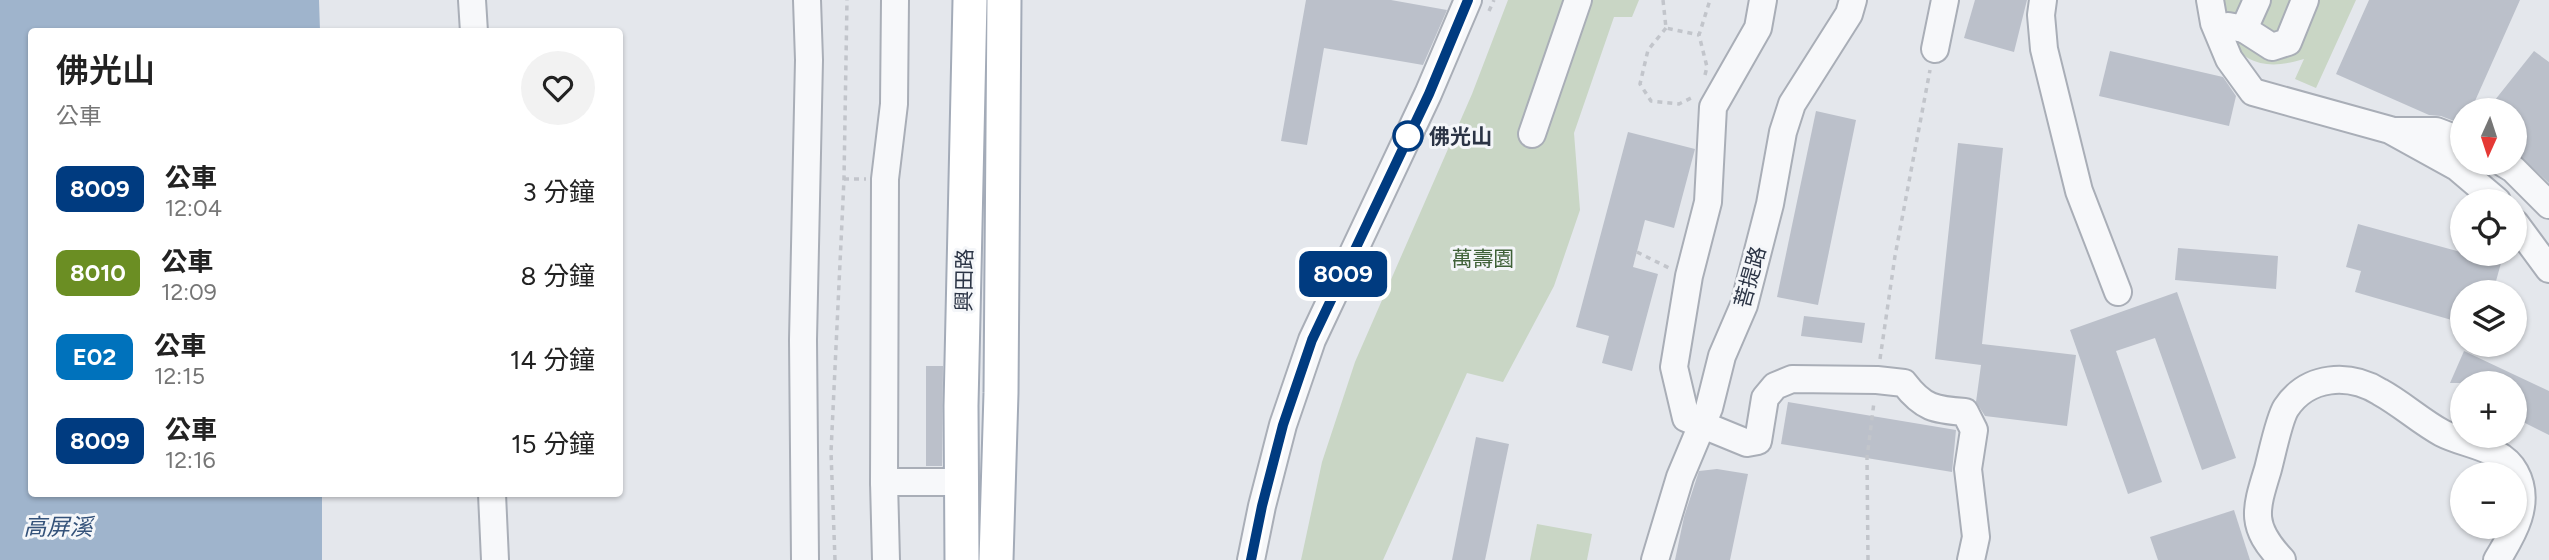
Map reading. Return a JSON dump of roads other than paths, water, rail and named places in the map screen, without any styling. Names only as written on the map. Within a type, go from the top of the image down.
[{"type":"main road","name":"興田路","points":[[962,560],[964,241],[970,0]]},
{"type":"main road","name":"興田路","points":[[996,560],[1003,240],[1004,0]]},
{"type":"main road","points":[[964,241],[1003,240]]},
{"type":"main road","points":[[962,521],[998,519]]},
{"type":"street","points":[[472,0],[474,28]]},
{"type":"street","points":[[805,560],[803,340],[809,60],[807,0]]},
{"type":"street","points":[[886,560],[885,179],[894,104],[895,0]]},
{"type":"street","points":[[1251,560],[1283,425],[1312,340],[1429,94],[1468,0]]},
{"type":"street","points":[[1532,134],[1578,0]]},
{"type":"street","points":[[1763,0],[1758,28],[1713,107],[1708,202],[1689,276],[1674,367],[1686,418],[1752,443],[1758,441],[1765,398],[1775,386],[1792,379],[1904,383],[1917,400],[1938,410],[1965,412],[1974,430],[1968,469],[1976,537],[1971,560]]},
{"type":"street","name":"菩提路","points":[[1655,560],[1680,477],[1709,408],[1722,356],[1744,305],[1770,204],[1783,132],[1792,104],[1849,14],[1853,0]]},
{"type":"street","points":[[1935,49],[1945,0]]},
{"type":"street","points":[[2043,0],[2041,15],[2044,49],[2079,191],[2118,292]]},
{"type":"street","points":[[2244,29],[2257,0]]},
{"type":"street","points":[[2212,11],[2272,47],[2288,42],[2305,0]]},
{"type":"street","points":[[2212,11],[2230,59],[2253,92],[2390,130],[2457,167],[2483,189]]},
{"type":"street","points":[[2390,130],[2436,131],[2450,136]]},
{"type":"street","points":[[2519,175],[2549,205]]},
{"type":"street","points":[[2527,239],[2549,269]]},
{"type":"street","points":[[2282,560],[2266,543],[2257,522],[2262,488],[2286,408],[2305,389],[2324,380],[2358,381],[2381,392],[2423,423],[2457,441],[2490,449],[2515,470],[2523,500],[2513,534],[2497,560]]},
{"type":"street","points":[[884,482],[961,482]]},
{"type":"street","points":[[492,497],[495,560]]},
{"type":"water","name":"高屏溪","points":[[0,0],[319,0],[320,28],[28,28],[28,497],[322,497],[322,560],[0,560]]},
{"type":"place","name":"佛光山","points":[[1408,136]]},
{"type":"park label","name":"萬壽園","points":[[1483,258]]}]
